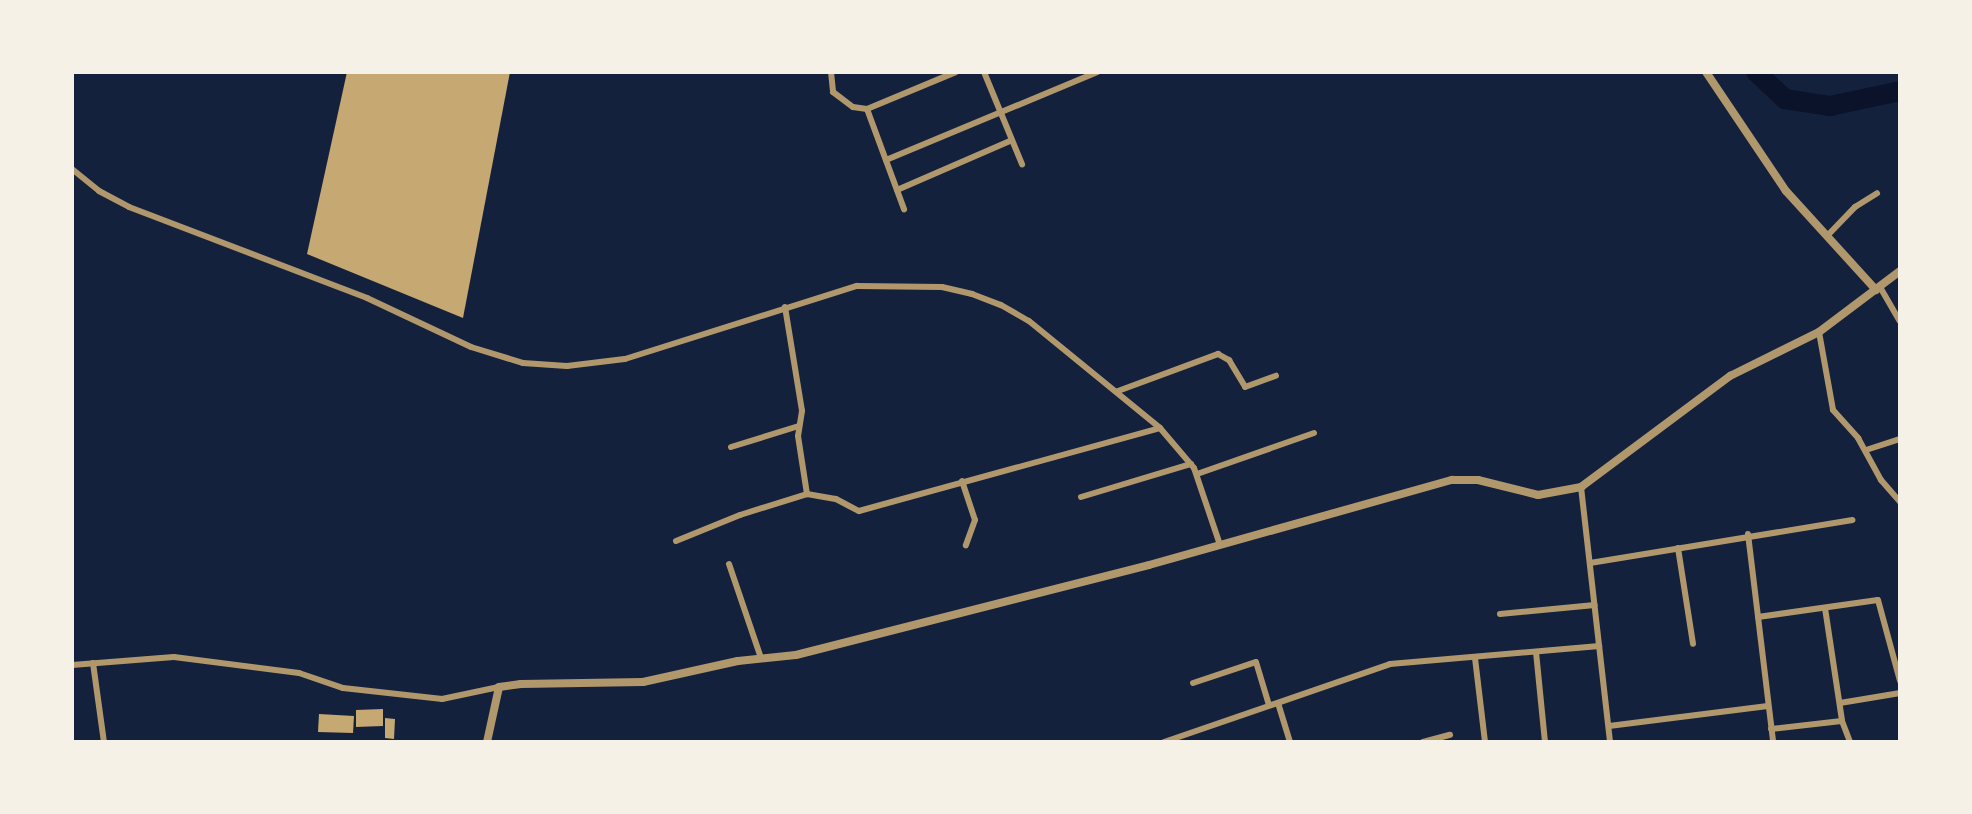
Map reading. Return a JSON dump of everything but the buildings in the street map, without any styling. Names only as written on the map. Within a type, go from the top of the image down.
[{"type":"street","points":[[831,72],[833,92],[853,107],[867,109],[956,72]]},
{"type":"street","points":[[984,72],[1022,164]]},
{"type":"street","points":[[886,160],[1097,72]]},
{"type":"street","points":[[1706,72],[1730,103],[1786,191],[1878,289],[1900,321]]},
{"type":"street","points":[[867,109],[904,209]]},
{"type":"street","points":[[897,190],[1012,140]]},
{"type":"street","points":[[72,169],[99,191],[129,207],[355,293],[471,347],[523,363],[567,366],[625,359],[857,286],[956,290],[1015,312],[1118,391],[1160,428],[1197,474],[1220,545]]},
{"type":"street","points":[[1828,235],[1855,207],[1877,193]]},
{"type":"street","points":[[72,665],[153,656],[202,660],[299,673],[343,688],[442,699],[498,692],[521,684],[643,682],[761,658],[821,650],[889,629],[980,609],[1452,480],[1478,480],[1538,495],[1581,487],[1747,365],[1819,332],[1900,271]]},
{"type":"street","points":[[785,307],[802,411],[799,426],[807,494]]},
{"type":"street","points":[[1819,332],[1826,361],[1830,403],[1866,450],[1881,480],[1900,502]]},
{"type":"street","points":[[1118,391],[1218,354],[1225,355],[1245,387],[1276,376]]},
{"type":"street","points":[[731,447],[799,426]]},
{"type":"street","points":[[676,541],[740,515],[807,494],[836,499],[859,511],[1160,428]]},
{"type":"street","points":[[1197,474],[1314,433]]},
{"type":"street","points":[[1866,450],[1900,439]]},
{"type":"street","points":[[1081,497],[1191,464]]},
{"type":"street","points":[[962,481],[975,520],[966,545]]},
{"type":"street","points":[[1581,487],[1610,742]]},
{"type":"street","points":[[1590,563],[1748,534],[1853,520]]},
{"type":"street","points":[[1748,534],[1773,742]]},
{"type":"street","points":[[1678,548],[1693,644]]},
{"type":"street","points":[[729,564],[761,658]]},
{"type":"street","points":[[1758,617],[1878,600],[1900,681]]},
{"type":"street","points":[[1500,614],[1595,605]]},
{"type":"street","points":[[1825,608],[1842,721],[1850,742]]},
{"type":"street","points":[[1164,742],[1390,664],[1599,646]]},
{"type":"street","points":[[1536,652],[1545,742]]},
{"type":"street","points":[[1475,658],[1485,742]]},
{"type":"street","points":[[1193,683],[1256,662],[1269,705]]},
{"type":"street","points":[[93,663],[104,742]]},
{"type":"street","points":[[487,742],[498,692]]},
{"type":"street","points":[[1840,703],[1900,693]]},
{"type":"street","points":[[1278,703],[1290,742]]},
{"type":"street","points":[[1609,726],[1768,706]]},
{"type":"street","points":[[1771,729],[1842,721]]},
{"type":"street","points":[[1423,742],[1450,735]]},
{"type":"waterway","points":[[1756,72],[1785,99],[1830,106],[1900,91]]}]
